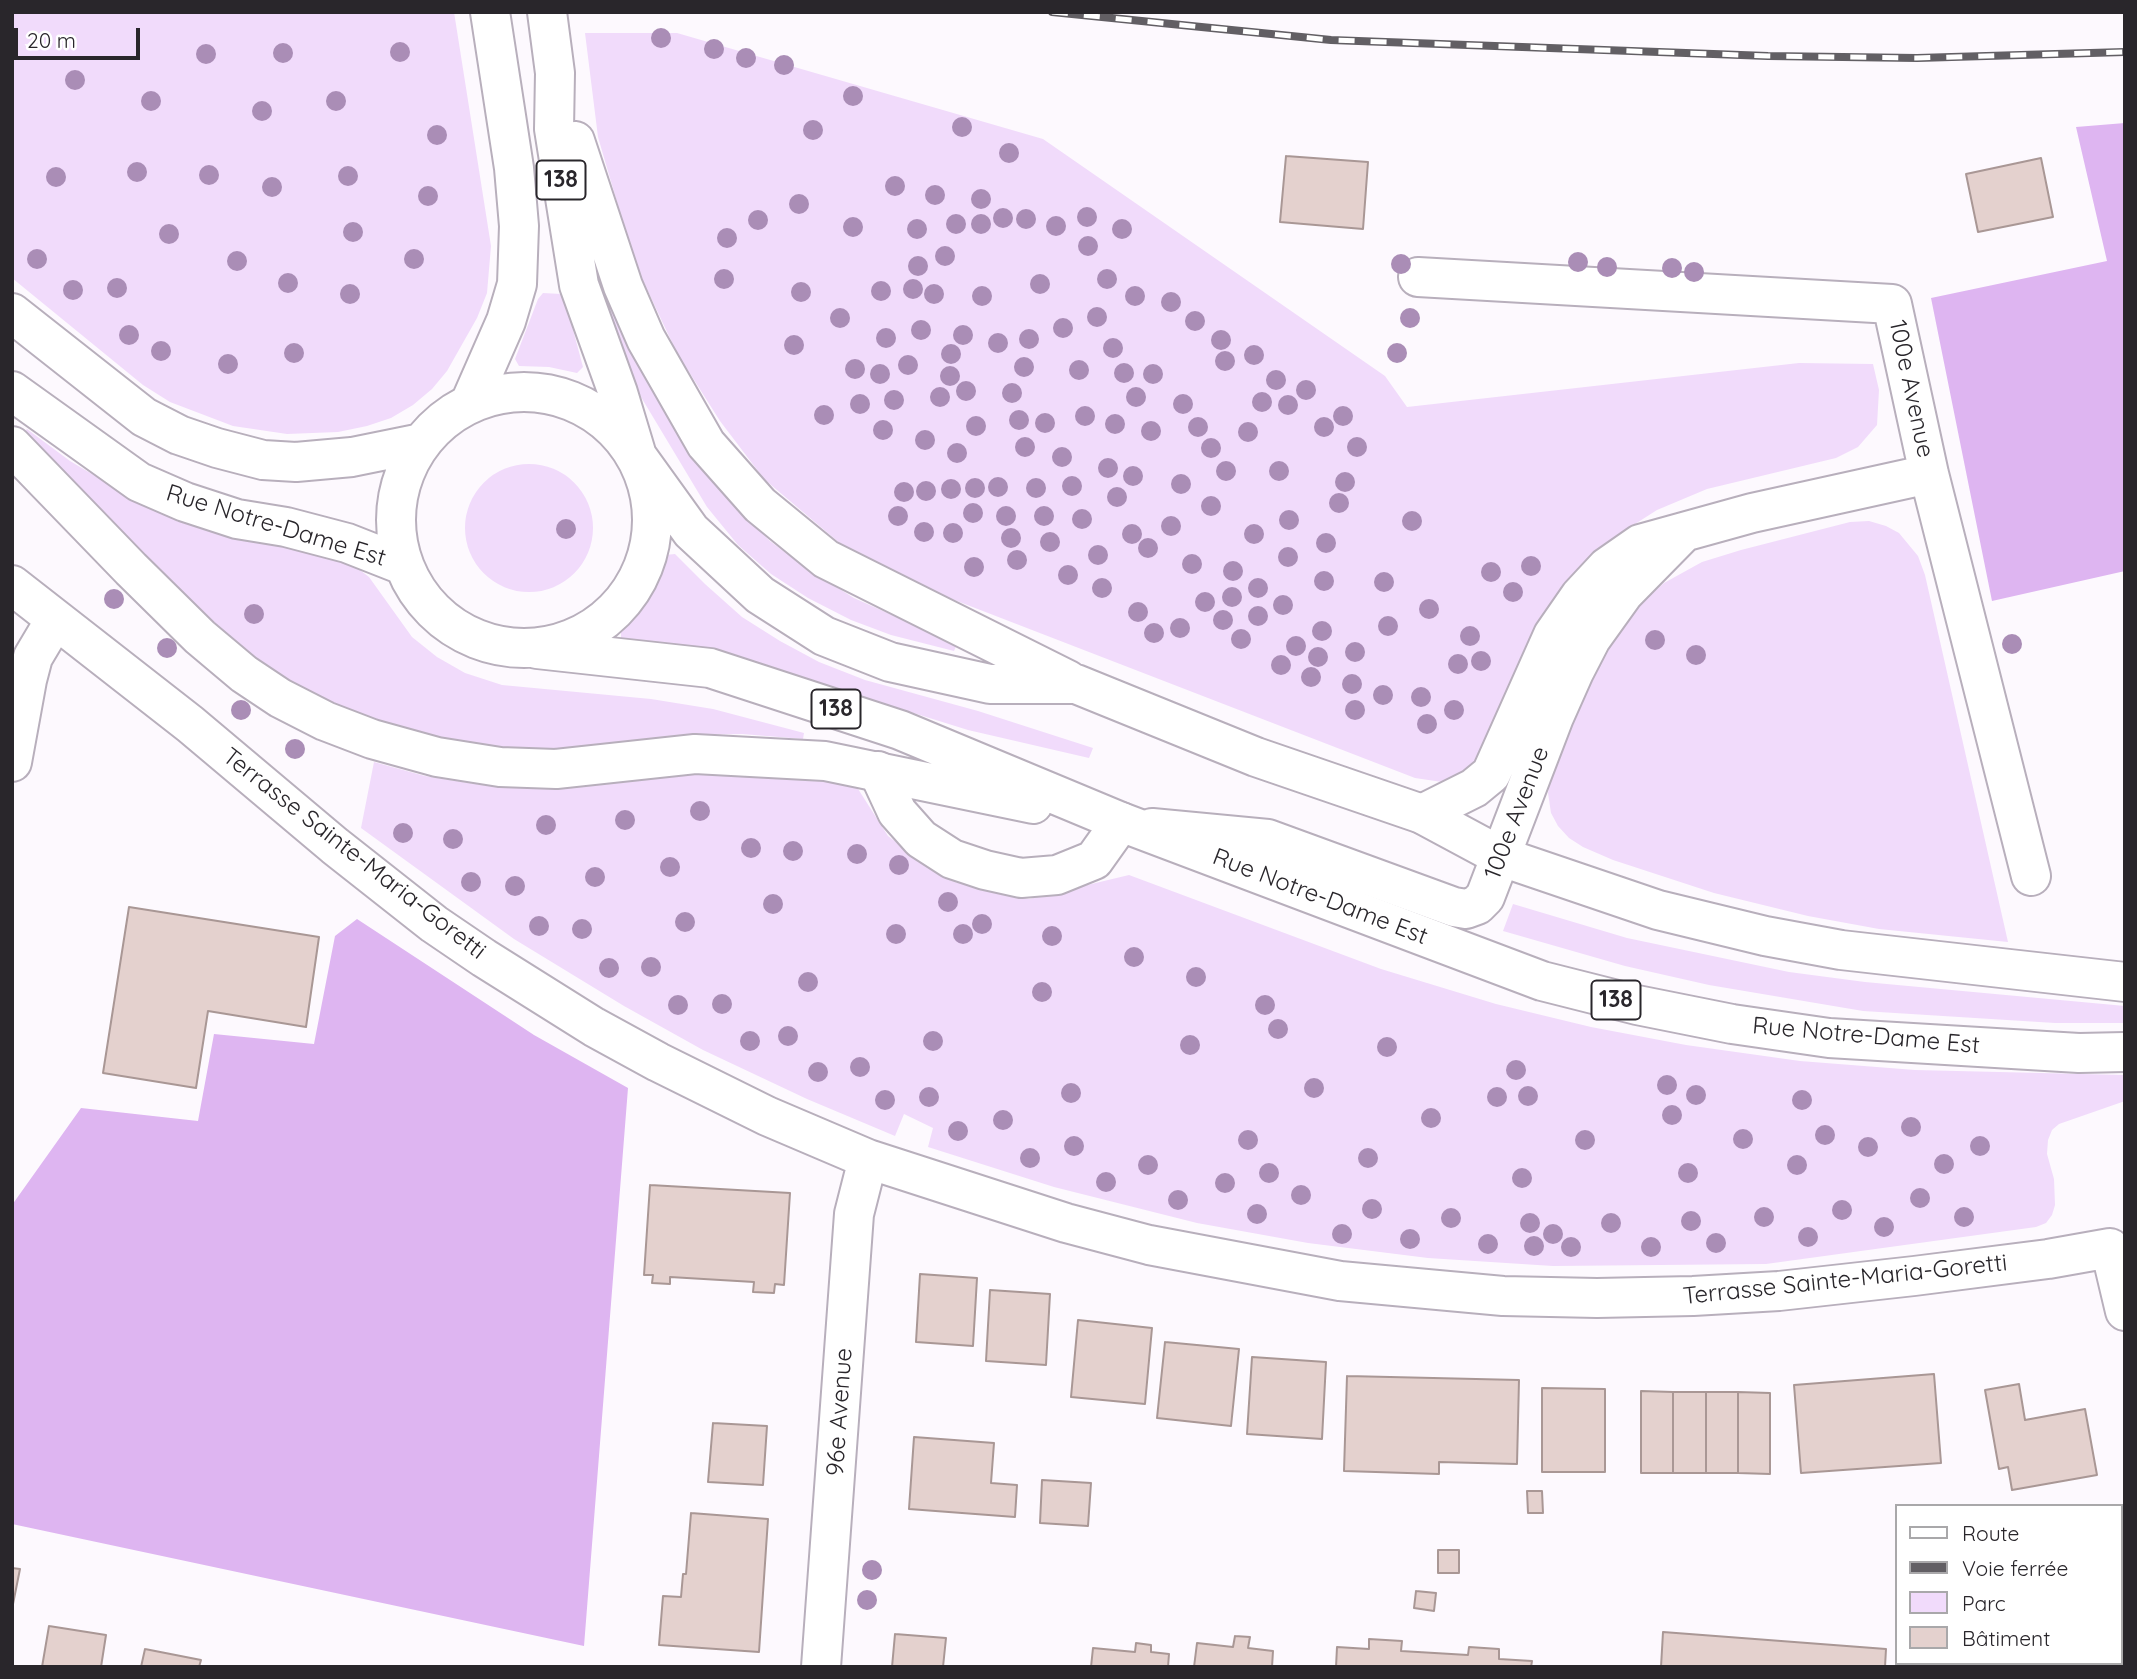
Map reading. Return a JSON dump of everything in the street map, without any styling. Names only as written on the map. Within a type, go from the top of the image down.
[{"type":"main road","name":"138","points":[[470,403],[506,321],[517,284],[519,226],[514,168],[491,12]]},
{"type":"main road","name":"138","points":[[547,12],[555,73],[554,129],[579,285],[618,393],[637,456],[651,497],[652,540],[639,580],[613,614],[578,638],[537,649],[494,646],[455,630],[424,602],[403,565],[395,523],[402,481],[421,443],[443,419],[470,403],[506,392],[545,393],[581,404],[613,426],[637,456],[691,531],[760,595],[824,636],[890,662],[990,684],[1076,684],[1255,757],[1422,814],[1502,857],[1658,910],[1765,936],[1841,950],[2125,982]]},
{"type":"main road","points":[[555,73],[592,197],[623,286],[646,340],[706,444],[760,505],[826,559],[1076,684]]},
{"type":"main road","name":"100e Avenue","points":[[1418,277],[1892,304],[1930,474],[2031,876]]},
{"type":"main road","points":[[12,313],[144,417],[178,435],[217,448],[263,460],[296,462],[352,457],[421,443]]},
{"type":"main road","name":"Rue Notre-Dame Est","points":[[12,391],[139,482],[185,502],[237,519],[286,527],[347,543],[403,565]]},
{"type":"main road","points":[[12,446],[200,637],[244,674],[280,698],[326,721],[372,739],[437,757],[500,767],[556,769],[695,754],[825,761],[1128,825]]},
{"type":"main road","name":"100e Avenue","points":[[1422,814],[1474,788],[1491,774],[1553,635],[1580,596],[1607,567],[1640,544],[1752,513],[1930,474]]},
{"type":"main road","name":"100e Avenue","points":[[1128,825],[1268,839],[1454,907],[1466,909],[1477,905],[1485,897],[1554,717],[1591,639],[1624,593],[1684,532]]},
{"type":"main road","name":"Terrasse Sainte-Maria-Goretti","points":[[12,585],[190,724],[335,846],[434,924],[530,988],[658,1062],[766,1115],[867,1159],[1066,1223],[1149,1245],[1340,1281],[1503,1296],[1597,1298],[1779,1291],[2048,1259],[2110,1248],[2125,1311]]},
{"type":"main road","points":[[12,762],[33,657],[55,620]]},
{"type":"main road","name":"Rue Notre-Dame Est","points":[[537,649],[710,668],[900,730],[1128,825],[1542,981],[1637,1005],[1732,1024],[1829,1038],[2079,1053],[2125,1052]]},
{"type":"main road","points":[[878,771],[897,812],[921,839],[952,859],[1021,878],[1058,875],[1094,860],[1128,825]]},
{"type":"main road","name":"96e Avenue","points":[[821,1667],[855,1214],[867,1159]]},
{"type":"green space","points":[[12,12],[454,12],[491,246],[487,293],[477,318],[447,371],[432,389],[391,418],[338,432],[287,434],[233,426],[170,402],[143,385],[12,278]]},
{"type":"green space","points":[[585,33],[677,33],[1043,139],[1385,376],[1407,407],[1799,363],[1873,364],[1879,390],[1877,425],[1858,447],[1836,458],[1707,489],[1657,510],[1610,540],[1576,573],[1482,758],[1463,775],[1442,782],[1415,778],[913,584],[849,551],[764,479],[720,421],[677,353],[635,264],[598,137]]},
{"type":"green space","points":[[543,293],[564,296],[583,367],[577,373],[549,367],[519,366],[515,359],[538,299]]},
{"type":"green space","points":[[609,297],[697,462],[731,503],[770,541],[806,568],[854,598],[957,644],[954,651],[891,635],[851,620],[808,598],[771,574],[738,545],[707,507],[641,397],[625,366],[599,300]]},
{"type":"green space","points":[[27,429],[70,461],[119,490],[352,564],[369,577],[412,637],[437,657],[465,673],[502,685],[651,699],[713,709],[804,733],[803,739],[742,734],[691,735],[550,750],[504,749],[408,735],[325,701],[278,675],[248,652],[219,628],[22,434]]},
{"type":"green space","points":[[529,464],[554,469],[574,483],[588,503],[593,528],[588,553],[574,573],[554,587],[529,592],[504,587],[484,573],[470,553],[465,528],[470,503],[484,483],[504,469]]},
{"type":"green space","points":[[1869,521],[1899,533],[1918,556],[1925,575],[2008,942],[1879,929],[1808,916],[1714,893],[1613,860],[1583,847],[1569,838],[1551,813],[1548,793],[1551,773],[1589,677],[1630,613],[1664,583],[1702,562],[1850,522]]},
{"type":"green space","points":[[675,554],[742,617],[819,662],[865,680],[978,711],[1093,748],[1089,758],[968,730],[788,674],[621,641],[621,632],[640,613],[657,584],[665,555]]},
{"type":"green space","points":[[374,762],[425,776],[489,786],[543,787],[688,773],[853,781],[888,836],[955,882],[1029,899],[1129,875],[1381,969],[1496,1004],[1591,1027],[1686,1045],[1800,1061],[1915,1070],[2125,1075],[2125,1101],[2059,1124],[2052,1130],[2047,1154],[2054,1179],[2055,1205],[2046,1223],[2036,1227],[1766,1264],[1553,1266],[1428,1258],[1308,1243],[1197,1223],[1054,1187],[928,1147],[933,1128],[904,1114],[895,1136],[807,1099],[703,1050],[624,1006],[514,939],[361,828]]},
{"type":"green space","points":[[1513,904],[1627,938],[1789,972],[1865,982],[2125,1006],[2125,1023],[2055,1023],[1863,1011],[1709,985],[1625,966],[1503,931]]},
{"type":"shaded area","points":[[2125,123],[2125,571],[1992,601],[1931,298],[2107,261],[2076,127]]},
{"type":"shaded area","points":[[357,919],[534,1035],[628,1088],[584,1646],[12,1524],[12,1205],[81,1108],[198,1121],[214,1034],[314,1044],[335,936]]},
{"type":"building","points":[[1286,156],[1368,162],[1363,229],[1280,222]]},
{"type":"building","points":[[2041,158],[2053,217],[1978,232],[1966,174]]},
{"type":"building","points":[[129,907],[319,937],[306,1027],[208,1011],[196,1088],[103,1073]]},
{"type":"building","points":[[650,1185],[790,1193],[784,1285],[775,1284],[774,1293],[753,1292],[754,1282],[670,1277],[670,1284],[652,1283],[653,1275],[644,1275]]},
{"type":"building","points":[[920,1274],[977,1278],[973,1346],[916,1342]]},
{"type":"building","points":[[990,1290],[1050,1294],[1046,1365],[986,1361]]},
{"type":"building","points":[[1078,1320],[1152,1328],[1145,1404],[1071,1397]]},
{"type":"building","points":[[1165,1342],[1239,1349],[1231,1426],[1157,1418]]},
{"type":"building","points":[[1252,1357],[1326,1362],[1322,1439],[1247,1434]]},
{"type":"building","points":[[1934,1374],[1941,1463],[1801,1473],[1794,1385]]},
{"type":"building","points":[[1347,1376],[1519,1380],[1517,1464],[1439,1462],[1439,1474],[1344,1471]]},
{"type":"building","points":[[2019,1384],[2025,1420],[2085,1409],[2097,1475],[2012,1490],[2008,1467],[1999,1469],[1985,1390]]},
{"type":"building","points":[[1542,1388],[1605,1389],[1605,1472],[1542,1472]]},
{"type":"building","points":[[1641,1391],[1673,1392],[1673,1473],[1641,1473]]},
{"type":"building","points":[[1673,1392],[1706,1392],[1706,1473],[1673,1473]]},
{"type":"building","points":[[1706,1392],[1738,1392],[1738,1473],[1706,1473]]},
{"type":"building","points":[[1738,1392],[1770,1393],[1770,1474],[1738,1473]]},
{"type":"building","points":[[713,1423],[767,1426],[763,1485],[708,1482]]},
{"type":"building","points":[[914,1437],[994,1443],[991,1483],[1017,1485],[1015,1517],[909,1509]]},
{"type":"building","points":[[1042,1480],[1091,1483],[1088,1526],[1040,1523]]},
{"type":"building","points":[[1527,1491],[1542,1491],[1543,1513],[1528,1513]]},
{"type":"building","points":[[691,1513],[768,1519],[759,1652],[659,1645],[663,1596],[681,1597],[683,1574],[686,1574]]},
{"type":"building","points":[[1438,1550],[1459,1550],[1459,1573],[1438,1573]]},
{"type":"building","points":[[12,1568],[20,1569],[12,1609]]},
{"type":"building","points":[[1416,1591],[1436,1593],[1434,1611],[1414,1608]]},
{"type":"building","points":[[49,1626],[106,1635],[101,1667],[42,1667]]},
{"type":"building","points":[[1663,1632],[1886,1649],[1885,1667],[1661,1667]]},
{"type":"building","points":[[895,1634],[946,1638],[943,1667],[892,1667]]},
{"type":"building","points":[[1235,1636],[1250,1637],[1248,1648],[1273,1651],[1272,1667],[1194,1667],[1197,1643],[1233,1647]]},
{"type":"building","points":[[1369,1639],[1402,1641],[1401,1651],[1468,1655],[1469,1647],[1499,1649],[1499,1659],[1532,1661],[1531,1667],[1336,1667],[1337,1647],[1369,1649]]},
{"type":"building","points":[[1136,1643],[1151,1645],[1151,1652],[1169,1654],[1168,1667],[1091,1667],[1093,1648],[1135,1652]]},
{"type":"building","points":[[145,1649],[201,1660],[199,1667],[141,1667]]},
{"type":"railway","points":[[1052,12],[1331,40],[1768,56],[1917,58],[2125,52]]}]
